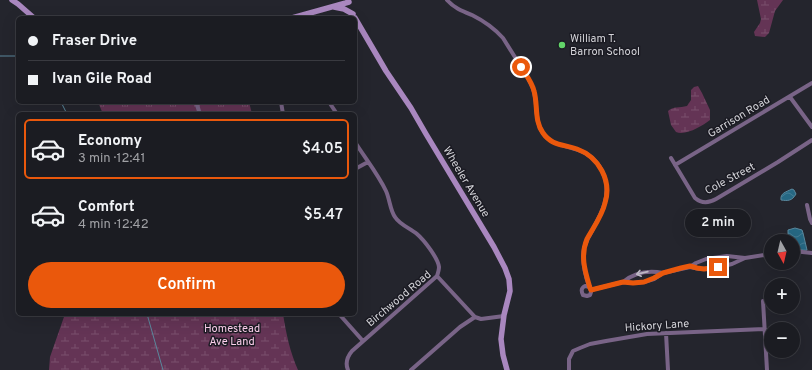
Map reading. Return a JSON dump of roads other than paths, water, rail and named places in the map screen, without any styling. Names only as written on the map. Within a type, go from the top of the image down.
[{"type":"street","points":[[12,0],[32,16]]},
{"type":"street","points":[[447,0],[457,8],[486,23],[503,38],[532,85],[538,123],[546,137],[556,144],[578,150],[589,155],[603,172],[607,188],[605,203],[587,239],[584,253],[584,263],[591,289],[623,282],[644,282],[663,273],[713,258],[734,256],[745,258]]},
{"type":"street","points":[[299,16],[348,1]]},
{"type":"street","name":"Wheeler Avenue","points":[[348,1],[354,16]]},
{"type":"street","points":[[331,7],[344,9],[353,16]]},
{"type":"street","name":"Wheeler Avenue","points":[[357,22],[386,71],[411,108],[503,264],[508,275],[510,287],[501,340],[507,370]]},
{"type":"street","name":"Garrison Road","points":[[675,165],[812,83]]},
{"type":"street","points":[[790,97],[812,127]]},
{"type":"street","name":"Cole Street","points":[[671,158],[695,198],[701,202],[707,202],[716,199],[812,140]]},
{"type":"street","points":[[357,145],[387,192],[395,217],[417,234],[437,261],[439,267],[437,276]]},
{"type":"street","points":[[357,168],[368,162]]},
{"type":"street","points":[[807,205],[812,223]]},
{"type":"street","points":[[800,252],[812,253]]},
{"type":"street","points":[[690,266],[704,269],[718,267],[745,258],[764,255]]},
{"type":"street","points":[[623,282],[632,276],[642,273],[652,271],[663,273]]},
{"type":"street","name":"Birchwood Road","points":[[348,370],[347,361],[352,351],[437,276],[475,318]]},
{"type":"street","points":[[763,301],[764,322]]},
{"type":"street","points":[[341,316],[363,341]]},
{"type":"street","points":[[411,370],[460,327],[475,318],[504,316]]},
{"type":"street","name":"Hickory Lane","points":[[570,370],[569,359],[573,352],[580,348],[601,342],[647,334],[764,329]]},
{"type":"street","points":[[666,333],[668,370]]},
{"type":"street","points":[[766,358],[767,370]]},
{"type":"water","points":[[792,189],[796,194],[793,198],[781,200],[782,194]]},
{"type":"water","points":[[795,228],[802,230],[807,250],[800,249],[800,234],[788,234],[788,230]]},
{"type":"waterway","points":[[0,56],[16,56]]},
{"type":"waterway","points":[[62,104],[66,112]]},
{"type":"waterway","points":[[148,316],[163,370]]},
{"type":"place","name":"William T. Barron School","points":[[562,45]]},
{"type":"park label","name":"Homestead Ave Land","points":[[232,335]]}]
